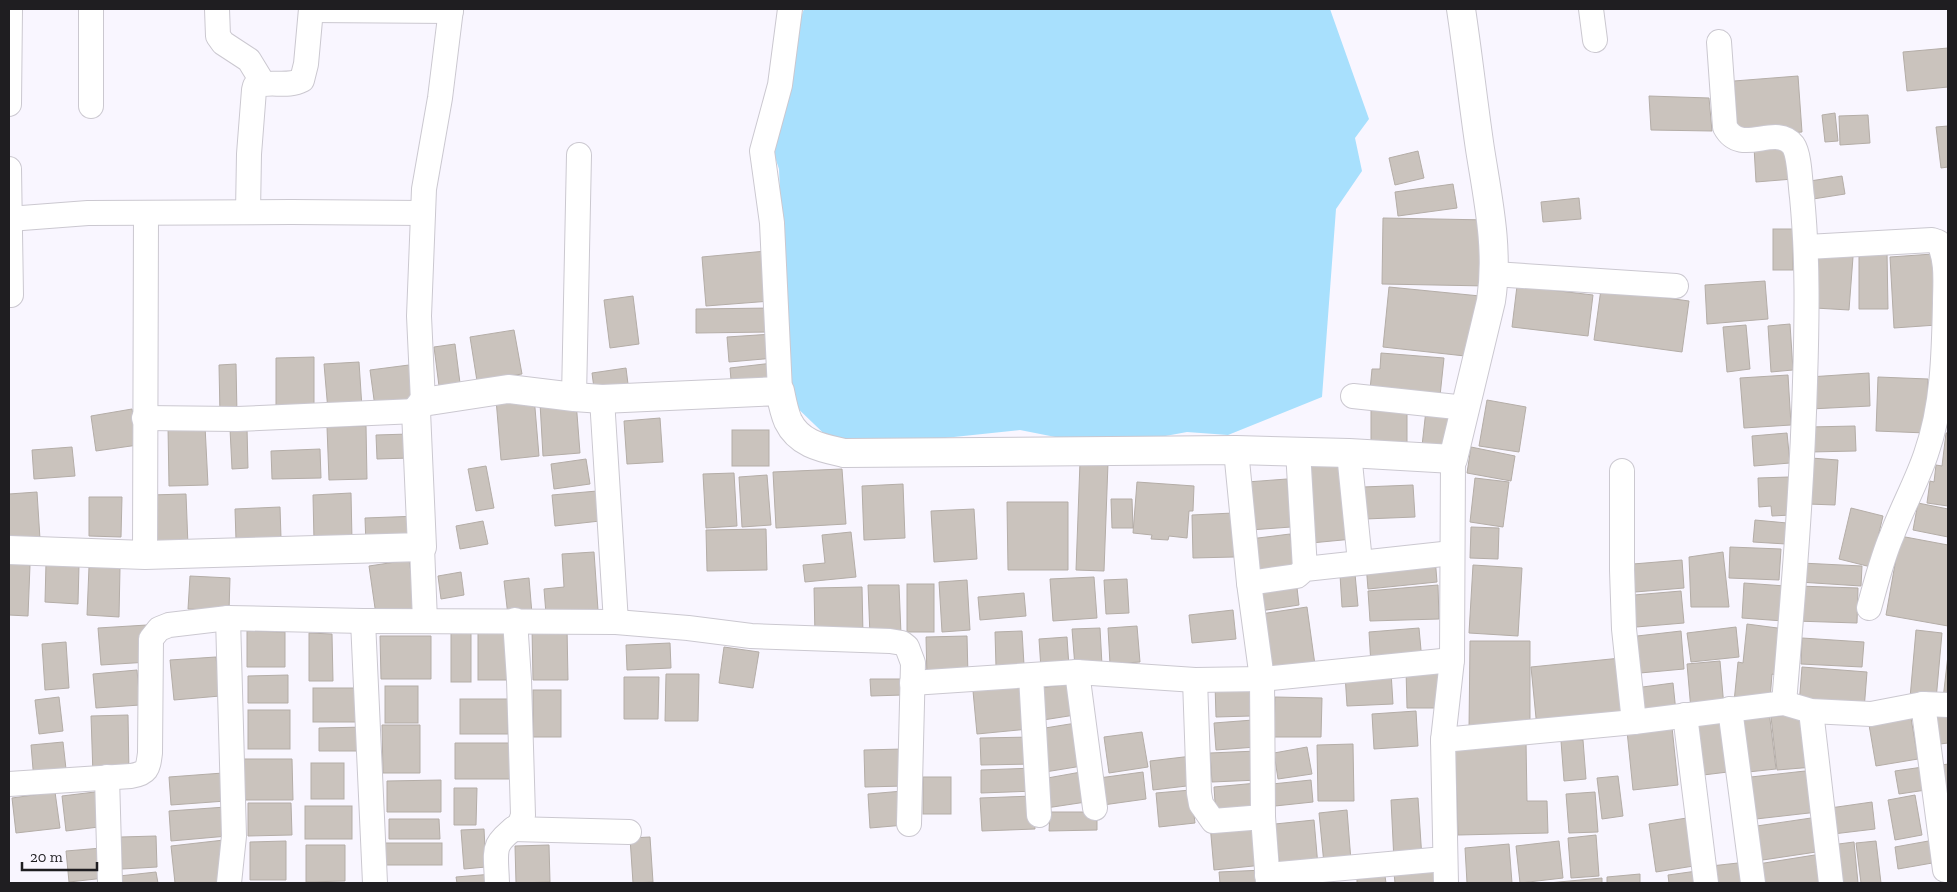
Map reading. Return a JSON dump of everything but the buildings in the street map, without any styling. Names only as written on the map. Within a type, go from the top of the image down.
[{"type":"street","points":[[9,104],[10,9]]},
{"type":"street","points":[[91,9],[91,106]]},
{"type":"street","points":[[217,9],[218,36],[222,43],[249,60],[263,83]]},
{"type":"street","points":[[248,212],[252,97],[255,86],[263,83],[286,85],[302,80],[306,64],[310,9],[451,10],[440,98],[424,189],[423,213],[419,316],[419,406],[422,547],[426,621]]},
{"type":"street","points":[[790,9],[780,85],[762,151],[772,223],[780,391],[788,422],[800,436],[814,446],[844,453],[1236,450],[1349,453],[1453,459]]},
{"type":"street","points":[[1446,883],[1443,740],[1452,660],[1453,459],[1491,301],[1494,274],[1493,230],[1461,9]]},
{"type":"street","points":[[1591,9],[1595,40]]},
{"type":"street","points":[[1719,42],[1726,126],[1730,135],[1744,140],[1781,138],[1792,144],[1796,153],[1807,247],[1804,445],[1798,547],[1784,703]]},
{"type":"street","points":[[574,397],[579,155]]},
{"type":"street","points":[[9,169],[11,295],[9,295]]},
{"type":"street","points":[[10,219],[88,213],[146,212],[423,213]]},
{"type":"street","points":[[145,555],[146,212]]},
{"type":"street","points":[[1807,247],[1920,240],[1938,242],[1941,247],[1944,267],[1946,321],[1941,378],[1934,426],[1926,454],[1880,567],[1869,608]]},
{"type":"street","points":[[1494,274],[1676,286]]},
{"type":"street","points":[[144,418],[237,420],[419,406],[508,389],[602,399],[780,391]]},
{"type":"street","points":[[1353,396],[1466,408]]},
{"type":"street","points":[[602,399],[616,622]]},
{"type":"street","points":[[1236,450],[1249,583],[1262,679],[1264,817],[1268,879],[1444,859]]},
{"type":"street","points":[[1298,452],[1305,569]]},
{"type":"street","points":[[1349,453],[1360,562]]},
{"type":"street","points":[[1622,470],[1624,619],[1634,722]]},
{"type":"street","points":[[9,550],[145,555],[422,547]]},
{"type":"street","points":[[1249,583],[1297,576],[1305,569],[1452,553]]},
{"type":"street","points":[[228,618],[234,836],[229,883]]},
{"type":"street","points":[[9,784],[140,774],[147,770],[150,753],[151,639],[159,630],[169,625],[228,618],[363,621],[515,620],[616,622],[751,636],[902,643],[911,654],[909,824]]},
{"type":"street","points":[[498,883],[496,854],[498,842],[520,824],[523,815],[519,680],[515,620]]},
{"type":"street","points":[[363,621],[375,883]]},
{"type":"street","points":[[912,683],[1077,672],[1195,680],[1262,679],[1452,660]]},
{"type":"street","points":[[1077,672],[1095,808]]},
{"type":"street","points":[[1031,676],[1039,815]]},
{"type":"street","points":[[1195,680],[1201,804],[1213,821],[1264,817]]},
{"type":"street","points":[[1443,740],[1634,722],[1784,703],[1811,711],[1871,714],[1923,704],[1948,705]]},
{"type":"street","points":[[1923,704],[1946,870]]},
{"type":"street","points":[[1730,709],[1753,883]]},
{"type":"street","points":[[1811,711],[1830,883]]},
{"type":"street","points":[[1685,716],[1706,883]]},
{"type":"street","points":[[107,777],[110,883]]},
{"type":"street","points":[[513,829],[629,832]]},
{"type":"water","points":[[804,9],[1330,9],[1369,119],[1355,138],[1362,171],[1336,209],[1322,397],[1228,435],[1187,432],[1106,447],[1020,430],[840,449],[789,400],[779,169],[773,151],[797,28]]}]
